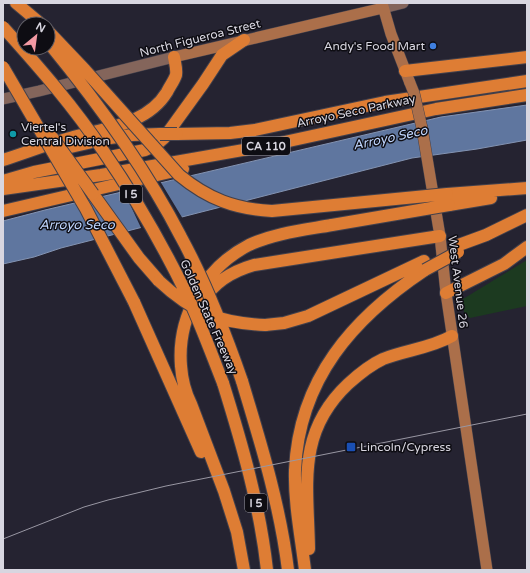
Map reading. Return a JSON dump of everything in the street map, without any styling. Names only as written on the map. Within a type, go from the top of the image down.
[{"type":"highway","points":[[12,3],[24,16]]},
{"type":"highway","points":[[16,3],[31,16]]},
{"type":"highway","name":"Golden State Freeway","points":[[3,27],[43,71],[83,122],[104,152],[134,198],[187,294],[223,383],[246,457],[254,492],[267,570]]},
{"type":"highway","points":[[56,40],[85,70],[179,175],[195,187],[217,200],[249,209],[272,212],[497,196],[527,188]]},
{"type":"highway","points":[[3,180],[34,172],[145,150],[156,144],[164,138],[175,124],[222,55],[244,40]]},
{"type":"highway","name":"Golden State Freeway","points":[[56,52],[85,87],[126,145],[178,230],[203,281],[227,339],[242,381],[275,496],[288,570]]},
{"type":"highway","points":[[3,161],[70,138],[124,124],[143,116],[165,96],[172,83],[176,70],[174,57]]},
{"type":"highway","points":[[405,71],[527,57]]},
{"type":"highway","points":[[3,67],[86,209],[134,302],[199,447],[243,567]]},
{"type":"highway","points":[[3,67],[139,258],[159,281],[180,299],[206,314],[231,322],[265,325],[284,323],[308,316],[424,266],[527,215]]},
{"type":"highway","name":"Arroyo Seco Parkway","points":[[3,161],[110,138],[132,135],[230,133],[255,130],[385,102],[527,81]]},
{"type":"highway","name":"Arroyo Seco Parkway","points":[[3,188],[101,175],[266,146],[404,115],[527,95]]},
{"type":"highway","points":[[3,211],[222,160],[266,146]]},
{"type":"highway","points":[[243,567],[237,532],[191,404],[186,395],[182,376],[180,354],[187,316],[199,290],[210,276],[228,259],[248,246],[267,238],[448,200]]},
{"type":"highway","points":[[191,404],[191,394],[186,373],[188,332],[204,298],[227,276],[240,269],[254,265],[440,236]]},
{"type":"highway","points":[[446,293],[504,264],[527,247]]},
{"type":"highway","points":[[305,570],[296,501],[295,469],[299,434],[311,394],[329,360],[354,329],[383,301],[424,266]]},
{"type":"highway","points":[[309,570],[308,463],[314,434],[324,412],[340,392],[368,368],[406,351],[440,343],[452,336]]},
{"type":"main road","name":"North Figueroa Street","points":[[3,99],[382,5],[403,3]]},
{"type":"main road","name":"West Avenue 26","points":[[382,5],[414,93],[430,169],[452,336],[487,570]]},
{"type":"green space","points":[[527,260],[527,306],[470,318],[464,313],[463,299]]},
{"type":"water","name":"Arroyo Seco","points":[[527,105],[527,140],[412,158],[3,264],[3,221],[441,117]]},
{"type":"pier","points":[[160,181],[183,219],[142,230],[128,200],[120,190]]},
{"type":"tram line","points":[[3,539],[84,507],[166,486],[527,414]]},
{"type":"place","name":"Andy's Food Mart","points":[[433,46]]},
{"type":"place","name":"Viertel's Central Division","points":[[13,134]]},
{"type":"place","name":"Lincoln/Cypress","points":[[351,447]]}]
